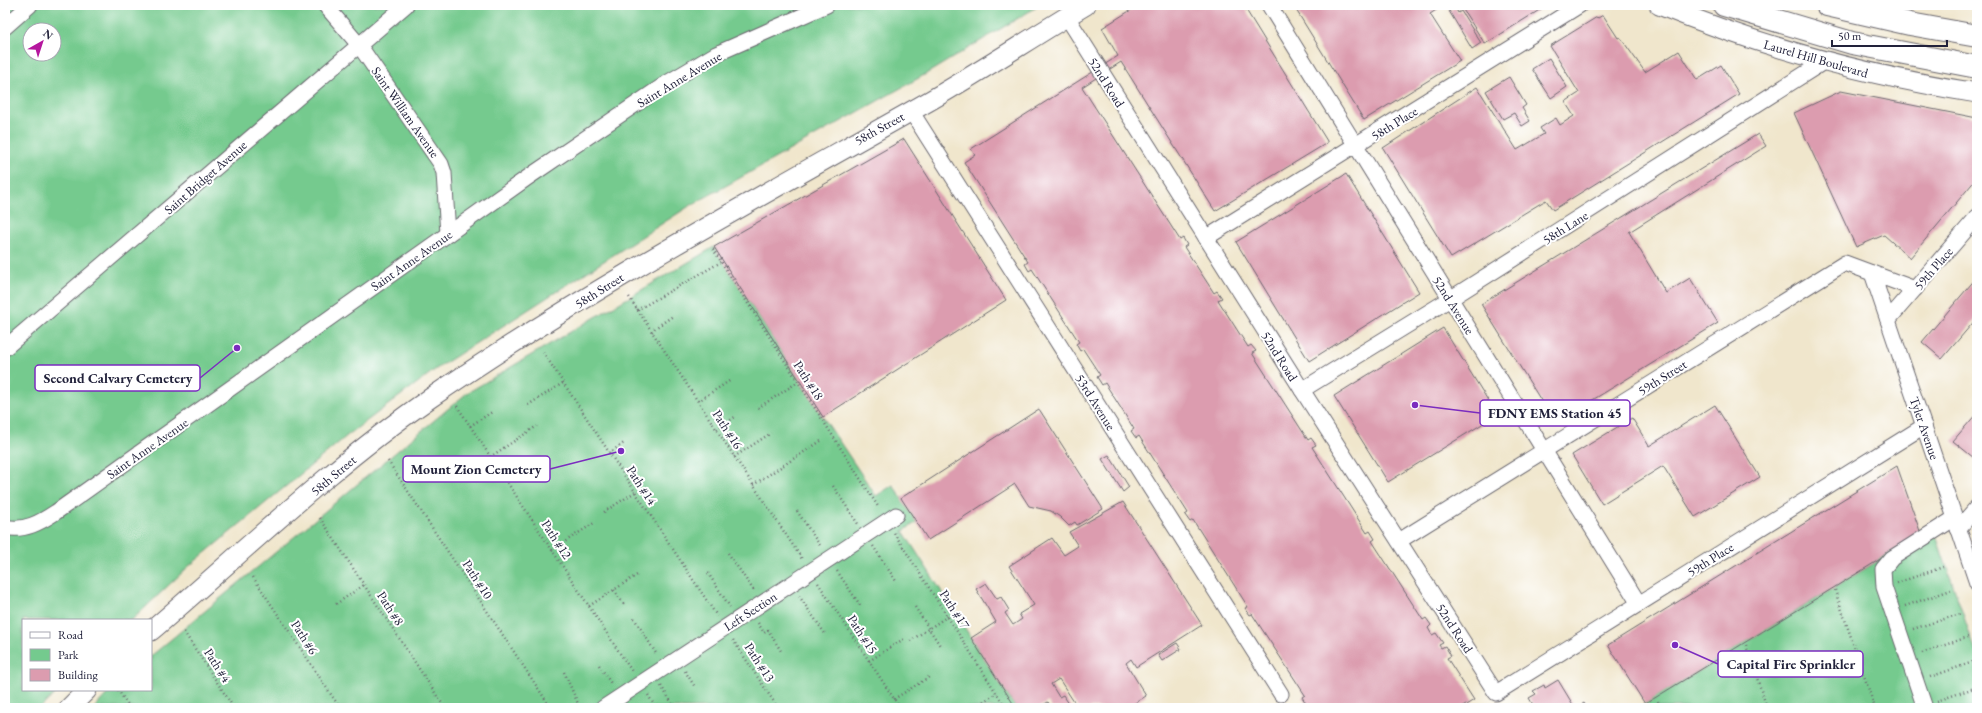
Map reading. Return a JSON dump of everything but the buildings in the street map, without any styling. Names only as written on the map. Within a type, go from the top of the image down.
[{"type":"highway","points":[[1724,5],[1852,43],[1977,67]]},
{"type":"highway","points":[[1827,5],[1910,24],[1977,36]]},
{"type":"main road","name":"58th Street","points":[[152,631],[333,474],[428,400],[627,273],[702,228],[911,111],[1086,5]]},
{"type":"main road","name":"Laurel Hill Boulevard","points":[[1659,5],[1751,39],[1825,61],[1885,77],[1977,93]]},
{"type":"main road","points":[[69,708],[86,691]]},
{"type":"street","points":[[5,27],[30,5]]},
{"type":"street","name":"Saint William Avenue","points":[[325,5],[359,45],[441,164],[444,173],[448,234]]},
{"type":"street","name":"Saint Bridget Avenue","points":[[5,348],[406,5]]},
{"type":"street","name":"Saint Anne Avenue","points":[[5,527],[22,528],[30,526],[56,512],[559,156],[682,73],[721,52],[827,5]]},
{"type":"street","name":"52nd Avenue","points":[[1269,5],[1639,604]]},
{"type":"street","name":"58th Place","points":[[1206,238],[1356,146],[1580,5]]},
{"type":"street","name":"52nd Road","points":[[1067,16],[1302,390],[1496,693]]},
{"type":"street","name":"58th Lane","points":[[1302,390],[1450,299],[1825,61]]},
{"type":"street","name":"53rd Avenue","points":[[911,111],[1281,694]]},
{"type":"street","name":"59th Place","points":[[1888,320],[1977,217]]},
{"type":"street","name":"59th Street","points":[[1399,541],[1845,263],[1872,274]]},
{"type":"street","points":[[1872,274],[1915,289]]},
{"type":"street","name":"Tyler Avenue","points":[[1872,274],[1957,523],[1971,548],[1977,583]]},
{"type":"street","name":"59th Place","points":[[1496,693],[1924,426]]},
{"type":"street","points":[[1925,706],[1884,587],[1883,569],[1892,558],[1957,523],[1977,507]]},
{"type":"street","name":"Left Section","points":[[603,708],[892,518]]},
{"type":"path","name":"Path #18","points":[[713,249],[798,382],[892,518]]},
{"type":"path","points":[[638,310],[721,262]]},
{"type":"path","name":"Path #16","points":[[629,297],[810,571]]},
{"type":"path","points":[[652,332],[655,328],[673,316]]},
{"type":"path","name":"Path #14","points":[[543,352],[725,628]]},
{"type":"path","points":[[698,401],[731,380]]},
{"type":"path","points":[[758,408],[798,382]]},
{"type":"path","points":[[528,405],[563,383]]},
{"type":"path","name":"Path #12","points":[[457,406],[640,683]]},
{"type":"path","points":[[470,426],[492,412]]},
{"type":"path","points":[[716,429],[735,417]]},
{"type":"path","points":[[490,457],[537,426]]},
{"type":"path","points":[[734,457],[770,433]]},
{"type":"path","points":[[753,485],[821,441]]},
{"type":"path","points":[[609,453],[624,443]]},
{"type":"path","name":"Path #10","points":[[388,461],[551,708]]},
{"type":"path","points":[[604,512],[635,492]]},
{"type":"path","name":"Path #8","points":[[320,518],[445,708]]},
{"type":"path","name":"Path #17","points":[[892,518],[948,616],[1006,708]]},
{"type":"path","points":[[552,550],[594,523]]},
{"type":"path","points":[[728,553],[762,603]]},
{"type":"path","points":[[1884,587],[1943,567]]},
{"type":"path","name":"Path #15","points":[[810,571],[900,708]]},
{"type":"path","points":[[708,573],[744,615],[764,633],[768,630],[781,651]]},
{"type":"path","points":[[589,606],[637,575]]},
{"type":"path","name":"Path #6","points":[[253,577],[340,708]]},
{"type":"path","points":[[791,584],[826,635]]},
{"type":"path","points":[[336,604],[364,585]]},
{"type":"path","points":[[614,590],[625,606]]},
{"type":"path","points":[[1835,590],[1875,708]]},
{"type":"path","points":[[1892,611],[1951,590]]},
{"type":"path","points":[[915,607],[941,647]]},
{"type":"path","points":[[1900,634],[1960,614]]},
{"type":"path","points":[[910,641],[948,616]]},
{"type":"path","points":[[634,618],[664,667]]},
{"type":"path","name":"Path #13","points":[[725,628],[778,708]]},
{"type":"path","name":"Path #4","points":[[184,632],[234,708]]},
{"type":"path","points":[[1908,658],[1968,637]]},
{"type":"path","points":[[869,661],[905,638]]},
{"type":"path","points":[[1746,645],[1767,708]]},
{"type":"path","points":[[1916,682],[1976,661]]},
{"type":"path","points":[[599,665],[620,697]]},
{"type":"path","points":[[564,672],[580,708]]},
{"type":"path","points":[[894,699],[929,677]]},
{"type":"path","points":[[1925,706],[1977,687]]},
{"type":"path","points":[[119,691],[130,708]]},
{"type":"path","points":[[973,708],[997,693]]},
{"type":"path","points":[[1658,701],[1660,708]]},
{"type":"green space","points":[[5,5],[1040,5],[926,74],[688,207],[436,369],[348,435],[188,567],[133,619],[22,619],[22,691],[58,691],[40,708],[5,708]]},
{"type":"green space","points":[[714,247],[823,417],[876,496],[893,485],[917,522],[903,531],[1016,708],[94,708],[110,691],[152,691],[152,655],[467,393]]},
{"type":"green space","points":[[1933,527],[1977,655],[1977,708],[1638,708]]},
{"type":"place","name":"Second Calvary Cemetery","points":[[237,348]]},
{"type":"place","name":"FDNY EMS Station 45","points":[[1415,405]]},
{"type":"place","name":"Mount Zion Cemetery","points":[[621,451]]},
{"type":"place","name":"Capital Fire Sprinkler","points":[[1675,645]]}]
